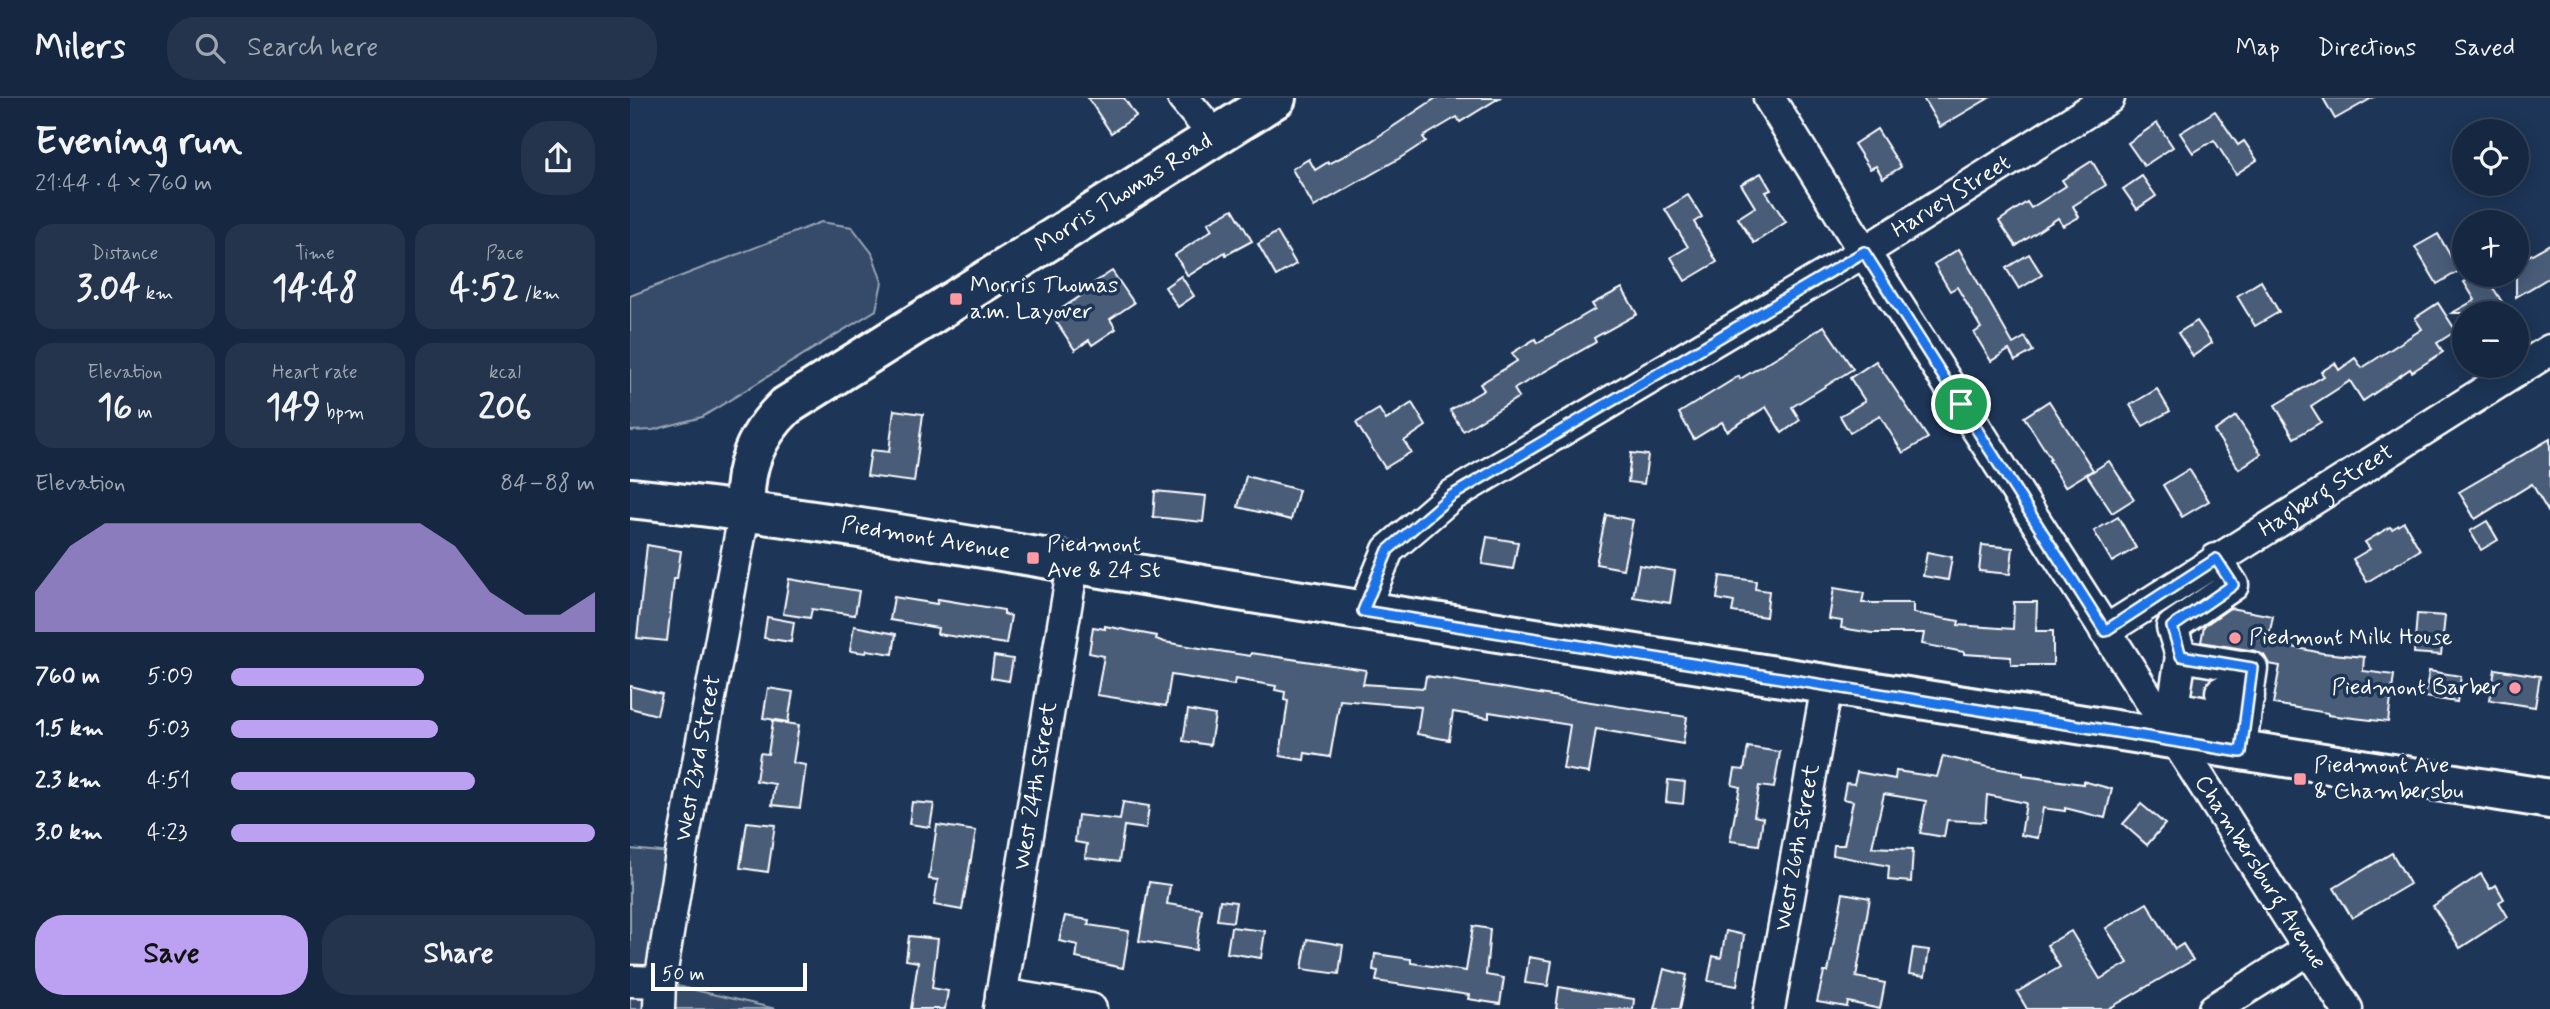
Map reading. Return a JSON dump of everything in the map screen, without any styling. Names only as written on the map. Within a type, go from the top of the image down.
[{"type":"main road","name":"Morris Thomas Road","points":[[745,509],[746,475],[754,450],[763,432],[786,406],[1276,98]]},
{"type":"main road","name":"Piedmont Avenue","points":[[630,498],[745,509],[1073,565],[2177,742],[2215,698],[2550,799]]},
{"type":"street","points":[[1183,98],[1214,136]]},
{"type":"street","name":"Chambersburg Avenue","points":[[1769,98],[1864,252],[2347,1009]]},
{"type":"street","name":"Harvey Street","points":[[1363,611],[1388,550],[1451,496],[1864,252],[2109,98]]},
{"type":"street","name":"Hagberg Street","points":[[2105,631],[2550,350]]},
{"type":"street","name":"West 23rd Street","points":[[659,996],[681,854],[745,509]]},
{"type":"street","points":[[2215,698],[2172,627],[2233,585],[2216,559]]},
{"type":"street","name":"West 24th Street","points":[[1000,1002],[1073,565]]},
{"type":"street","points":[[2145,692],[2162,682],[2215,698]]},
{"type":"street","name":"West 26th Street","points":[[1769,1009],[1827,685]]},
{"type":"street","points":[[2214,1009],[2310,949]]},
{"type":"street","points":[[630,981],[659,996]]},
{"type":"street","points":[[1000,1002],[1091,1009]]},
{"type":"shaded area","points":[[821,222],[852,227],[872,253],[882,282],[876,310],[702,417],[653,430],[630,431],[630,296]]},
{"type":"shaded area","points":[[630,849],[681,854],[660,982],[776,1009],[630,1009]]},
{"type":"building","points":[[1088,98],[1124,98],[1136,116],[1111,133]]},
{"type":"building","points":[[1436,98],[1499,98],[1460,122],[1457,117],[1423,137],[1426,141],[1400,158],[1314,207],[1292,169],[1309,159],[1315,170],[1328,162],[1329,164],[1370,142]]},
{"type":"building","points":[[1923,98],[1989,98],[1940,127]]},
{"type":"building","points":[[2323,98],[2372,98],[2335,119]]},
{"type":"building","points":[[2215,111],[2238,145],[2244,141],[2257,160],[2236,174],[2214,140],[2193,153],[2180,133]]},
{"type":"building","points":[[2157,123],[2173,147],[2144,166],[2128,143]]},
{"type":"building","points":[[1877,129],[1901,167],[1883,178],[1876,166],[1870,169],[1854,144]]},
{"type":"building","points":[[2092,161],[2106,185],[2073,206],[2079,217],[2063,226],[2058,218],[2016,246],[1999,221],[2027,202],[2031,208],[2066,186],[2062,180]]},
{"type":"building","points":[[1761,173],[1771,190],[1766,192],[1786,222],[1754,243],[1738,218],[1755,207],[1741,184]]},
{"type":"building","points":[[2142,176],[2156,196],[2137,209],[2123,189]]},
{"type":"building","points":[[1688,195],[1702,217],[1694,222],[1717,262],[1685,281],[1671,257],[1688,247],[1665,209]]},
{"type":"building","points":[[1233,209],[1252,241],[1226,255],[1225,252],[1188,276],[1175,255],[1212,230],[1208,223]]},
{"type":"building","points":[[1277,232],[1296,264],[1276,276],[1258,244]]},
{"type":"building","points":[[2438,234],[2452,259],[2452,275],[2437,284],[2415,247]]},
{"type":"building","points":[[2550,244],[2550,277],[2516,297],[2516,287],[2529,287],[2529,256]]},
{"type":"building","points":[[1959,249],[2013,344],[2025,337],[2033,351],[2015,361],[2009,350],[1991,361],[1974,333],[1981,328],[1957,287],[1950,291],[1934,264]]},
{"type":"building","points":[[2029,254],[2042,275],[2019,289],[2006,268]]},
{"type":"building","points":[[1112,271],[1134,303],[1110,319],[1116,329],[1092,345],[1089,340],[1075,350],[1052,315]]},
{"type":"building","points":[[1181,276],[1194,296],[1178,307],[1165,287]]},
{"type":"building","points":[[2261,281],[2279,312],[2255,326],[2237,296]]},
{"type":"building","points":[[2467,287],[2493,287],[2501,301],[2473,301]]},
{"type":"building","points":[[1622,288],[1637,314],[1594,338],[1596,342],[1514,389],[1519,397],[1463,431],[1450,410],[1484,390],[1480,384],[1517,361],[1512,353],[1535,339],[1537,343],[1595,309],[1592,304]]},
{"type":"building","points":[[2438,303],[2452,325],[2452,334],[2437,343],[2443,352],[2412,372],[2410,369],[2363,401],[2350,381],[2311,406],[2321,422],[2294,438],[2275,405],[2324,376],[2321,372],[2335,363],[2339,370],[2355,358],[2362,368],[2422,329],[2415,318]]},
{"type":"building","points":[[2197,321],[2212,343],[2193,356],[2178,333]]},
{"type":"building","points":[[1824,326],[1853,369],[1792,407],[1800,420],[1782,433],[1766,407],[1727,431],[1722,422],[1694,439],[1679,413],[1739,376],[1740,379],[1785,352]]},
{"type":"building","points":[[1876,361],[1928,438],[1903,453],[1880,416],[1850,433],[1840,416],[1865,401],[1850,378]]},
{"type":"building","points":[[2157,389],[2170,411],[2143,426],[2130,405]]},
{"type":"building","points":[[2049,401],[2093,470],[2065,487],[2024,417]]},
{"type":"building","points":[[1412,403],[1426,426],[1404,441],[1411,452],[1385,468],[1356,423],[1379,409],[1386,420]]},
{"type":"building","points":[[894,410],[923,414],[914,482],[867,476],[871,450],[889,452]]},
{"type":"building","points":[[2236,416],[2261,454],[2239,469],[2214,431]]},
{"type":"building","points":[[2550,439],[2550,515],[2532,484],[2475,519],[2459,492]]},
{"type":"building","points":[[1631,453],[1648,455],[1644,484],[1628,482]]},
{"type":"building","points":[[2109,461],[2134,499],[2112,513],[2087,475]]},
{"type":"building","points":[[2189,469],[2209,501],[2182,517],[2163,485]]},
{"type":"building","points":[[1246,476],[1299,490],[1291,520],[1238,507]]},
{"type":"building","points":[[1155,491],[1206,496],[1203,522],[1153,517]]},
{"type":"building","points":[[1606,515],[1633,520],[1623,569],[1596,564]]},
{"type":"building","points":[[2118,517],[2136,548],[2112,562],[2094,531]]},
{"type":"building","points":[[2487,521],[2498,540],[2481,550],[2470,531]]},
{"type":"building","points":[[2404,522],[2420,550],[2367,582],[2353,559],[2370,549],[2365,542]]},
{"type":"building","points":[[1487,537],[1518,542],[1513,569],[1482,564]]},
{"type":"building","points":[[647,545],[681,551],[677,579],[674,579],[667,641],[637,638]]},
{"type":"building","points":[[1982,545],[2013,548],[2010,574],[1979,571]]},
{"type":"building","points":[[1927,552],[1952,557],[1948,580],[1923,576]]},
{"type":"building","points":[[1639,565],[1675,571],[1670,603],[1633,597]]},
{"type":"building","points":[[1720,576],[1756,581],[1755,589],[1769,591],[1766,617],[1732,612],[1734,602],[1717,599]]},
{"type":"building","points":[[789,579],[859,591],[855,615],[812,609],[810,618],[783,614]]},
{"type":"building","points":[[1834,588],[1864,593],[1862,603],[1913,603],[1913,613],[1959,621],[1958,625],[2013,629],[2014,602],[2037,602],[2036,631],[2053,631],[2053,665],[2011,665],[2011,657],[1964,654],[1922,644],[1924,633],[1872,633],[1841,628],[1842,621],[1829,619]]},
{"type":"building","points":[[894,597],[937,604],[938,599],[1004,610],[1004,614],[1011,616],[1006,644],[937,634],[938,628],[890,620]]},
{"type":"building","points":[[2230,608],[2273,616],[2268,642],[2322,653],[2364,657],[2363,671],[2394,675],[2388,722],[2328,715],[2273,704],[2280,666],[2269,664],[2264,655],[2255,651],[2201,642],[2204,626]]},
{"type":"building","points":[[2417,614],[2445,616],[2441,655],[2414,653]]},
{"type":"building","points":[[767,617],[794,622],[791,642],[764,638]]},
{"type":"building","points":[[854,626],[896,634],[893,654],[867,650],[866,653],[850,651]]},
{"type":"building","points":[[1105,626],[1157,636],[1156,639],[1164,642],[1366,670],[1363,684],[1424,688],[1426,676],[1687,717],[1683,744],[1596,729],[1589,773],[1563,769],[1570,725],[1489,712],[1489,718],[1453,712],[1449,740],[1417,734],[1421,707],[1340,700],[1330,757],[1305,753],[1304,760],[1280,756],[1288,701],[1284,700],[1285,692],[1275,690],[1276,686],[1235,679],[1234,685],[1171,675],[1166,706],[1097,695],[1104,656],[1089,653],[1093,627],[1105,629]]},
{"type":"building","points":[[994,656],[1013,659],[1009,681],[991,678]]},
{"type":"building","name":"Piedmont Barber","points":[[2495,669],[2540,676],[2535,707],[2490,700]]},
{"type":"building","points":[[2429,671],[2461,676],[2457,702],[2425,697]]},
{"type":"building","points":[[630,686],[662,694],[657,715],[630,708]]},
{"type":"building","points":[[768,688],[793,692],[788,722],[763,718]]},
{"type":"building","points":[[1188,710],[1215,715],[1210,745],[1183,741]]},
{"type":"building","points":[[773,721],[799,725],[793,763],[806,765],[800,808],[772,805],[775,784],[756,781],[760,753],[768,754]]},
{"type":"building","points":[[1748,747],[1780,752],[1774,788],[1759,786],[1754,816],[1763,818],[1759,845],[1730,841],[1740,787],[1732,785],[1735,769],[1744,770]]},
{"type":"building","points":[[1943,756],[2023,773],[2023,776],[2083,784],[2083,781],[2112,789],[2105,818],[2065,808],[2065,811],[2043,808],[2038,838],[2021,835],[2026,803],[1987,795],[1985,822],[1947,820],[1944,837],[1920,833],[1926,801],[1884,794],[1872,847],[1913,849],[1911,882],[1888,880],[1889,866],[1833,855],[1834,845],[1844,845],[1853,801],[1843,799],[1846,783],[1854,784],[1857,772],[1895,779],[1896,771],[1937,777]]},
{"type":"building","points":[[1668,780],[1685,782],[1683,804],[1666,802]]},
{"type":"building","points":[[912,802],[934,804],[930,827],[909,824]]},
{"type":"building","points":[[1123,802],[1149,806],[1146,829],[1124,826],[1119,862],[1085,858],[1087,844],[1075,842],[1078,815],[1120,820]]},
{"type":"building","points":[[2141,804],[2165,824],[2147,845],[2123,824]]},
{"type":"building","points":[[747,822],[775,825],[768,872],[740,868]]},
{"type":"building","points":[[937,825],[976,831],[962,910],[934,905],[938,880],[929,879]]},
{"type":"building","points":[[2392,853],[2410,884],[2352,918],[2334,888]]},
{"type":"building","points":[[2481,874],[2490,889],[2496,885],[2504,899],[2499,902],[2508,917],[2460,948],[2433,906]]},
{"type":"building","points":[[1149,882],[1170,885],[1167,904],[1202,909],[1196,950],[1139,941]]},
{"type":"building","points":[[1843,893],[1870,898],[1856,977],[1885,983],[1880,1009],[1848,1002],[1847,1007],[1817,1002],[1824,972],[1828,972]]},
{"type":"building","points":[[1220,900],[1236,902],[1233,922],[1217,920]]},
{"type":"building","points":[[2147,903],[2175,949],[2183,944],[2193,960],[2108,1009],[2027,1009],[2017,992],[2060,967],[2047,945],[2071,931],[2100,979],[2128,963],[2106,928]]},
{"type":"building","points":[[1065,916],[1089,920],[1088,925],[1129,931],[1123,968],[1076,958],[1078,945],[1059,941]]},
{"type":"building","points":[[1473,926],[1490,929],[1486,975],[1504,978],[1500,1004],[1468,999],[1469,995],[1376,981],[1378,971],[1373,970],[1375,954],[1411,959],[1411,963],[1466,971]]},
{"type":"building","points":[[1231,927],[1265,931],[1261,958],[1227,953]]},
{"type":"building","points":[[1726,931],[1744,935],[1737,986],[1708,981],[1713,956],[1721,958]]},
{"type":"building","points":[[909,936],[938,939],[932,988],[948,991],[945,1009],[911,1009],[918,962],[906,960]]},
{"type":"building","points":[[1307,939],[1343,945],[1339,974],[1302,969]]},
{"type":"building","points":[[1913,948],[1929,950],[1925,976],[1909,974]]},
{"type":"building","points":[[1529,957],[1552,961],[1548,986],[1525,983]]},
{"type":"building","points":[[1664,969],[1687,975],[1680,1009],[1654,1009]]},
{"type":"building","points":[[1559,987],[1634,999],[1633,1009],[1556,1009]]},
{"type":"tunnel","points":[[2193,687],[2221,692]]},
{"type":"place","name":"Morris Thomas a.m. Layover","points":[[956,299]]},
{"type":"place","name":"Piedmont Ave & 24 St","points":[[1033,558]]},
{"type":"place","name":"Piedmont Milk House","points":[[2235,638]]},
{"type":"place","name":"Piedmont Barber","points":[[2515,688]]},
{"type":"place","name":"Piedmont Ave & Chambersbu","points":[[2300,779]]},
{"type":"route","points":[[1864,252],[1961,404],[2105,631],[2216,559],[2233,585],[2172,627],[2181,656],[2252,668],[2241,752],[1363,611],[1388,550],[1451,496],[1864,252]]}]
